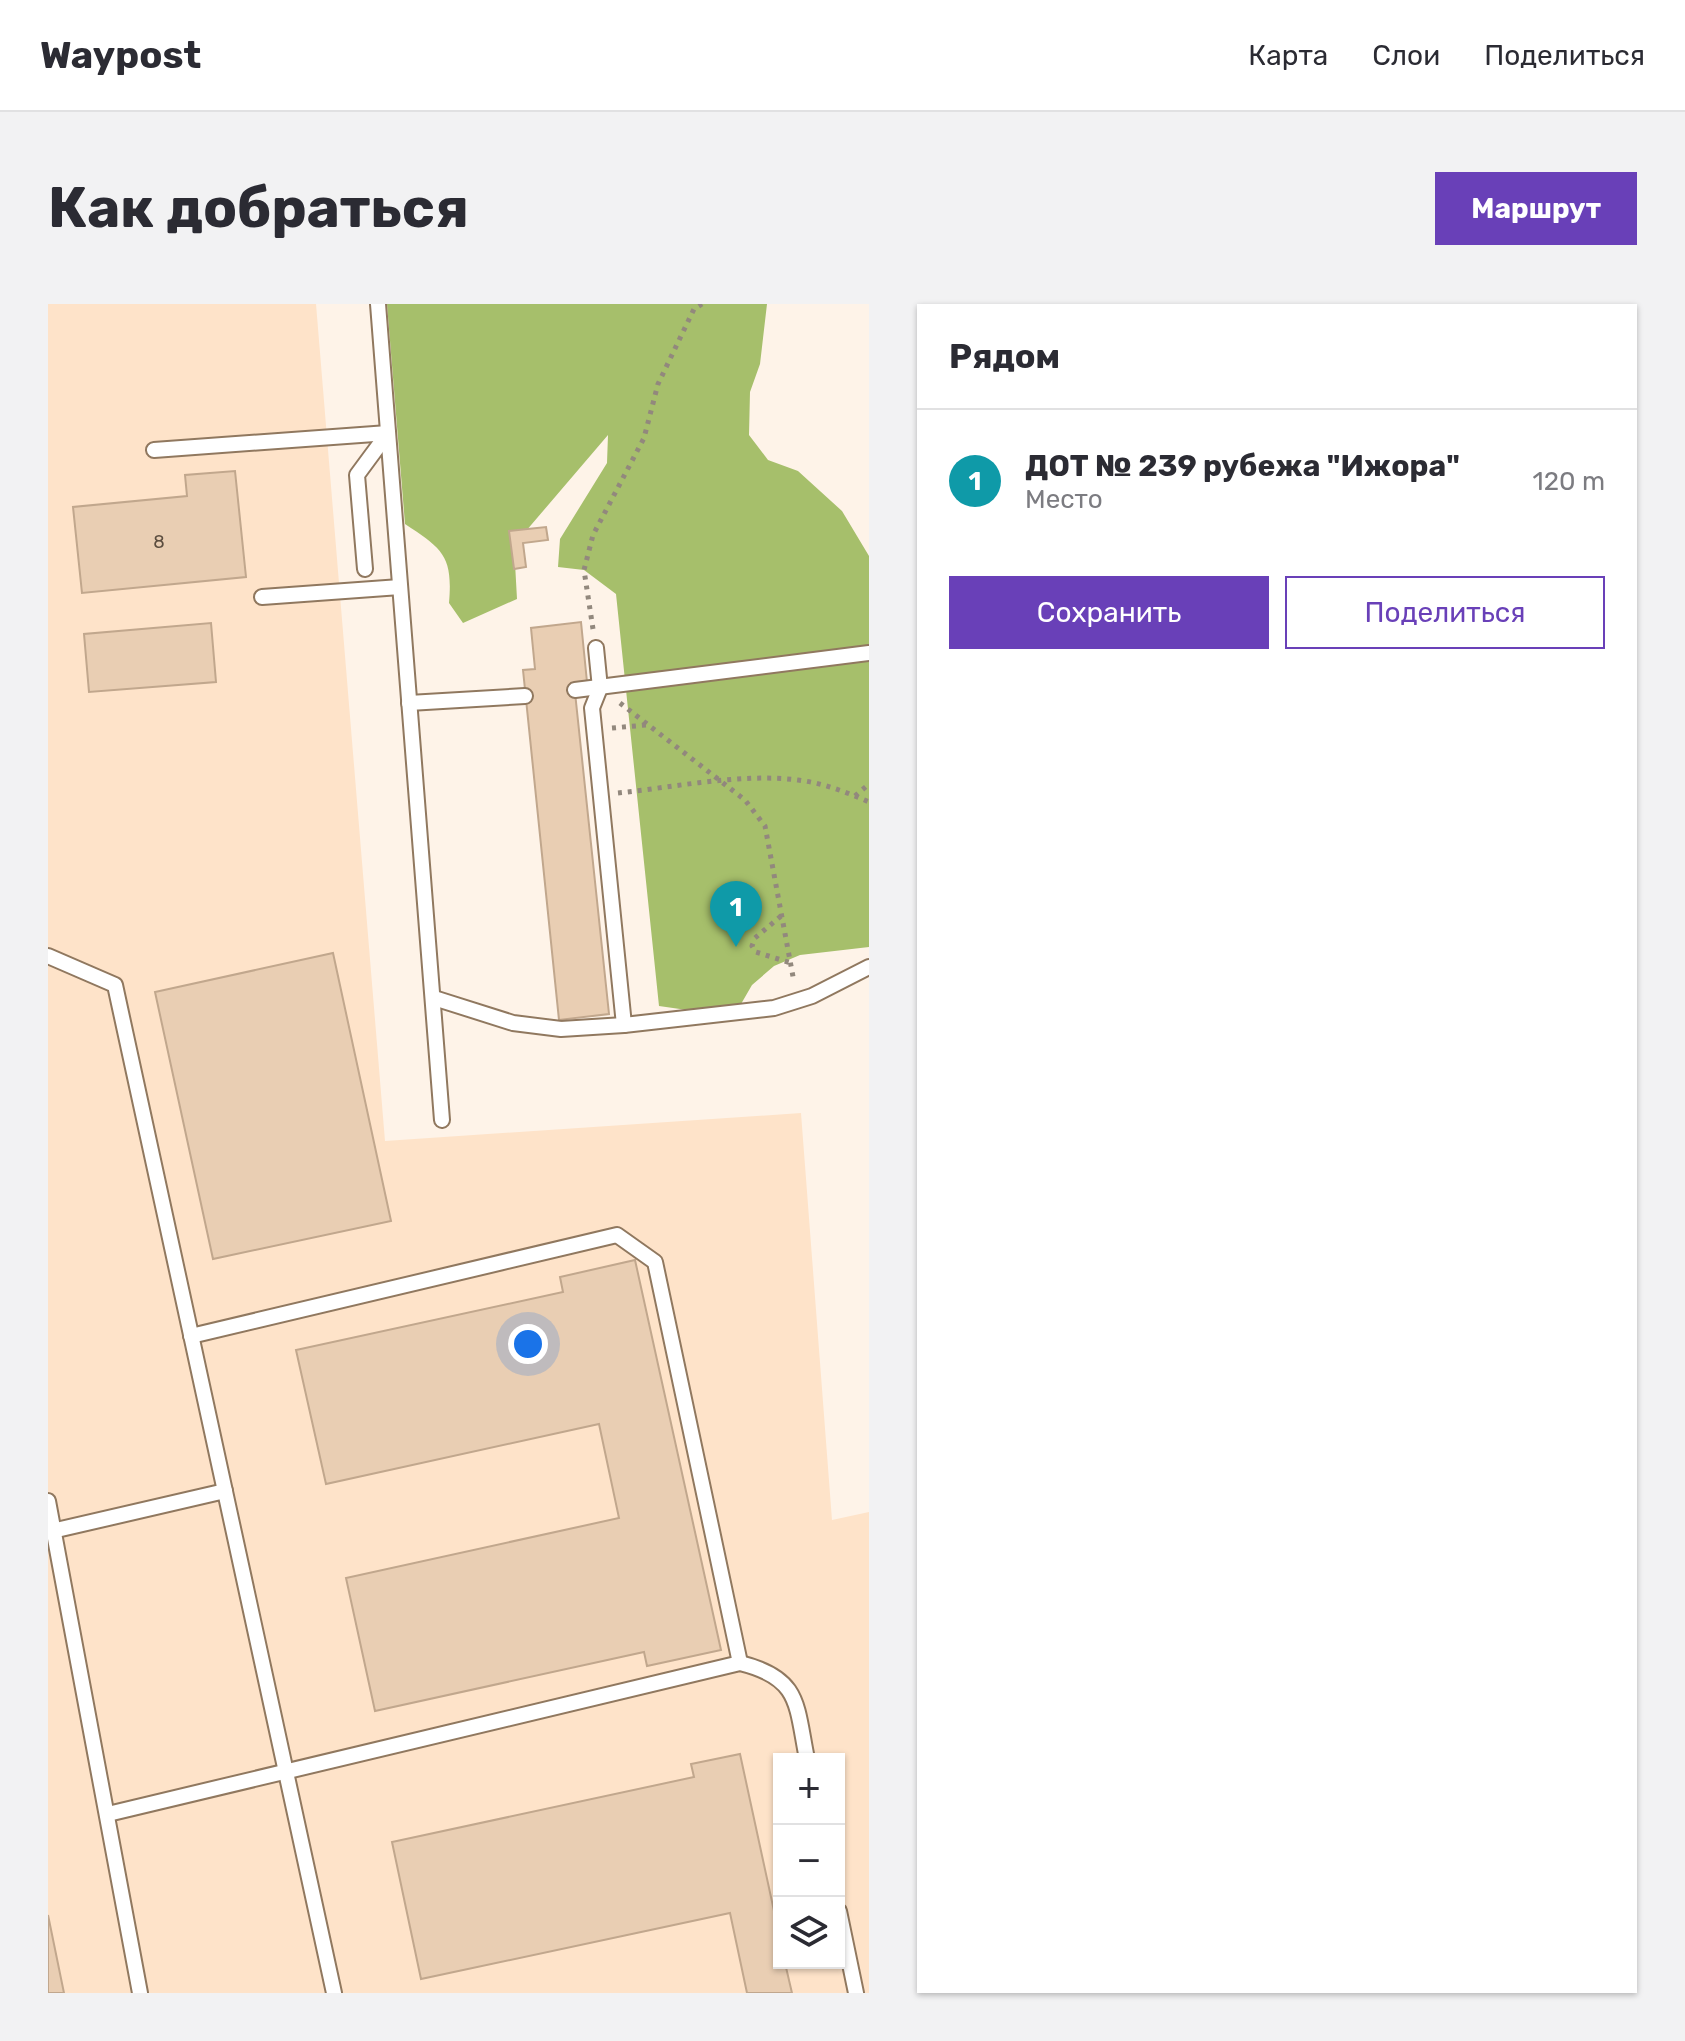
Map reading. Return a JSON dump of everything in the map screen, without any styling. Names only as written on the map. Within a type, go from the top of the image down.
[{"type":"lane","points":[[378,304],[442,1120]]},
{"type":"lane","points":[[154,450],[388,433]]},
{"type":"lane","points":[[365,569],[357,475],[388,433]]},
{"type":"lane","points":[[262,597],[400,587]]},
{"type":"lane","points":[[596,648],[600,688],[592,708],[624,1025]]},
{"type":"lane","points":[[575,690],[869,653]]},
{"type":"lane","points":[[409,703],[525,696]]},
{"type":"lane","points":[[48,956],[115,985],[334,1993]]},
{"type":"lane","points":[[434,998],[513,1023],[561,1029],[624,1025],[740,1014],[798,1001],[869,967]]},
{"type":"lane","points":[[191,1336],[617,1235],[655,1262],[740,1663]]},
{"type":"lane","points":[[51,1531],[225,1491]]},
{"type":"lane","points":[[48,1501],[51,1531],[108,1814],[140,1993]]},
{"type":"lane","points":[[108,1814],[740,1663],[770,1671],[793,1695],[806,1753]]},
{"type":"lane","points":[[845,1940],[856,1993]]},
{"type":"path","points":[[596,648],[584,587],[587,555],[600,518],[644,438],[658,384],[694,309],[702,304]]},
{"type":"path","points":[[600,688],[745,800],[765,826],[798,1001]]},
{"type":"path","points":[[594,730],[647,725]]},
{"type":"path","points":[[601,795],[722,782],[798,780],[869,802]]},
{"type":"path","points":[[855,796],[869,784]]},
{"type":"path","points":[[782,916],[755,938],[752,946],[756,952],[791,963]]},
{"type":"shaded area","points":[[48,304],[316,304],[385,1141],[801,1113],[832,1520],[869,1512],[869,1993],[48,1993]]},
{"type":"green space","points":[[387,304],[767,304],[760,364],[750,392],[749,435],[768,460],[798,471],[842,511],[869,556],[869,947],[800,955],[774,966],[752,985],[741,1004],[694,1011],[659,1006],[616,594],[584,570],[558,567],[560,539],[607,463],[608,435],[514,545],[517,599],[463,623],[449,603],[449,574],[443,555],[405,524]]},
{"type":"building","points":[[235,471],[246,577],[82,593],[73,507],[187,496],[185,475]]},
{"type":"building","points":[[546,527],[548,540],[523,543],[526,567],[514,569],[509,531]]},
{"type":"building","points":[[581,622],[587,682],[574,683],[609,1014],[559,1020],[523,670],[535,669],[531,628]]},
{"type":"building","points":[[211,623],[216,682],[89,692],[84,634]]},
{"type":"building","points":[[333,953],[391,1221],[213,1259],[155,992]]},
{"type":"building","points":[[635,1260],[721,1650],[647,1666],[644,1652],[375,1711],[346,1578],[619,1518],[599,1424],[326,1484],[296,1350],[563,1292],[560,1277]]},
{"type":"building","points":[[740,1754],[773,1906],[773,1969],[786,1969],[792,1993],[747,1993],[730,1913],[421,1979],[392,1842],[694,1777],[691,1764]]},
{"type":"building","points":[[48,1915],[64,1993],[48,1993]]},
{"type":"place","name":"ДОТ № 239 рубежа \"Ижора\"","points":[[736,947]]}]
